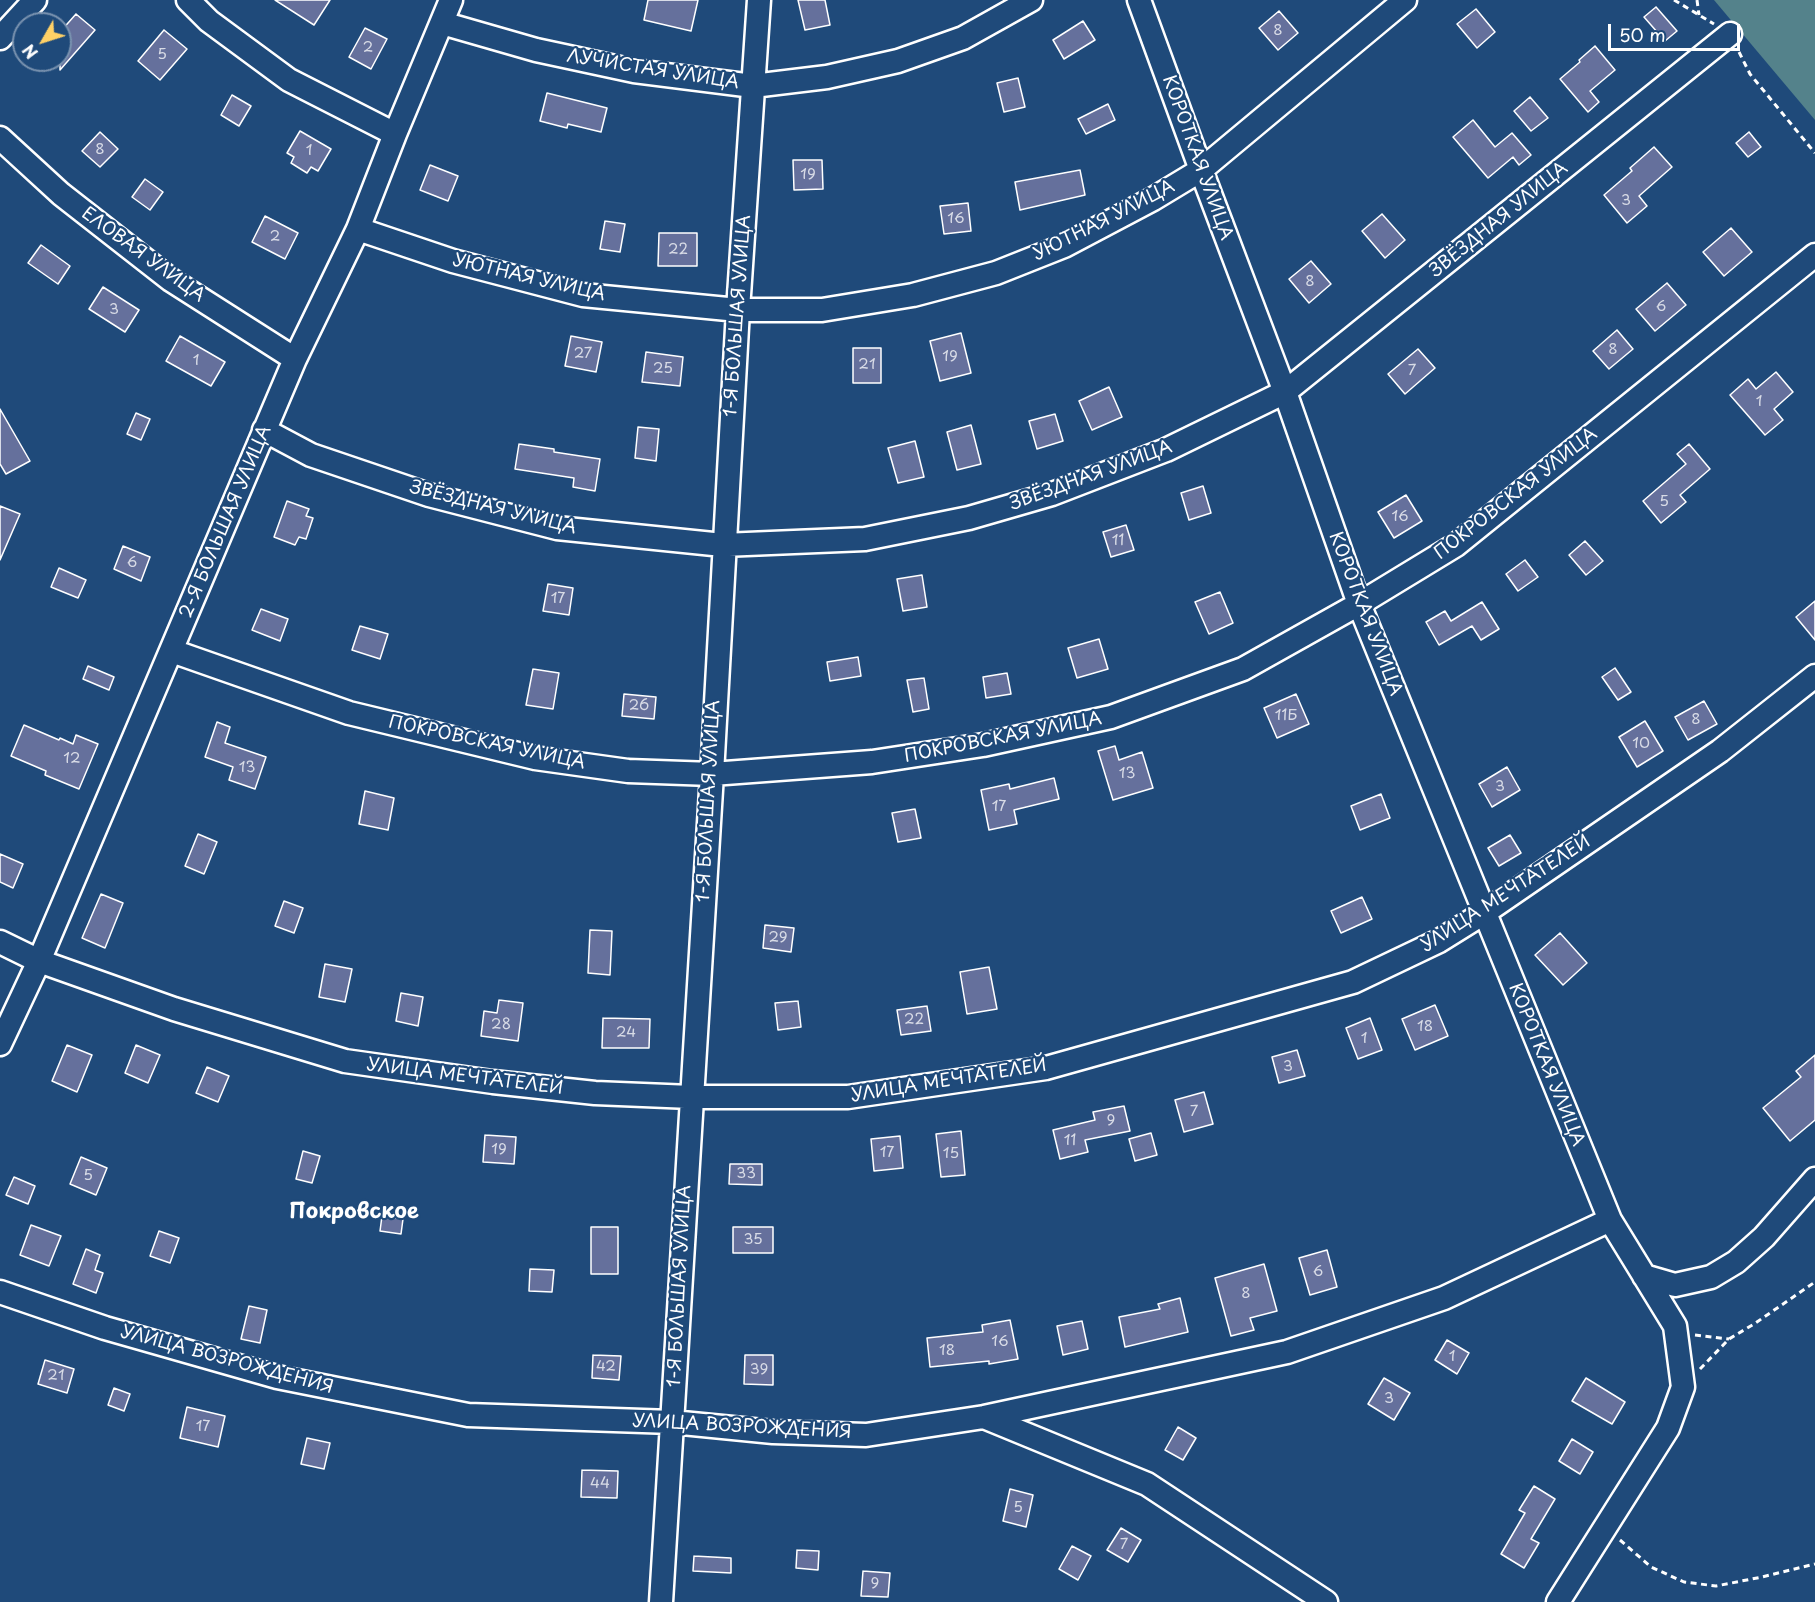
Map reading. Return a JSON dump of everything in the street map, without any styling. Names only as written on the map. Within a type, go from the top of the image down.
[{"type":"street","points":[[0,38],[35,0]]},
{"type":"street","points":[[188,0],[209,21],[289,80],[395,134]]},
{"type":"street","name":"2-Я БОЛЬШАЯ УЛИЦА","points":[[0,1044],[39,961],[264,430],[358,229],[395,134],[452,0]]},
{"type":"street","name":"1-Я БОЛЬШАЯ УЛИЦА","points":[[661,1602],[712,774],[723,545],[759,0]]},
{"type":"street","name":"ЛУЧИСТАЯ УЛИЦА","points":[[442,23],[536,50],[634,71],[753,86],[827,76],[898,61],[963,38],[1031,0]]},
{"type":"street","name":"КОРОТКАЯ УЛИЦА","points":[[1139,0],[1286,392],[1359,604],[1610,1220],[1675,1326]]},
{"type":"street","name":"УЮТНАЯ УЛИЦА","points":[[358,229],[453,261],[583,295],[738,310],[822,310],[913,295],[996,273],[1064,246],[1153,200],[1201,170],[1405,0]]},
{"type":"street","name":"ЗВЁЗДНАЯ УЛИЦА","points":[[264,430],[311,455],[419,492],[557,528],[723,545],[865,539],[980,515],[1052,494],[1167,450],[1286,392],[1730,34]]},
{"type":"street","name":"ЕЛОВАЯ УЛИЦА","points":[[0,138],[61,194],[171,280],[296,359]]},
{"type":"street","name":"ПОКРОВСКАЯ УЛИЦА","points":[[172,651],[349,713],[535,758],[628,771],[712,774],[872,762],[983,745],[1111,717],[1243,669],[1359,604],[1456,544],[1815,255]]},
{"type":"street","name":"УЛИЦА МЕЧТАТЕЛЕЙ","points":[[0,942],[39,961],[174,1009],[345,1061],[493,1082],[595,1093],[691,1097],[848,1097],[1046,1068],[1353,982],[1439,941],[1484,913],[1720,751],[1815,676]]},
{"type":"street","points":[[1644,1276],[1675,1285],[1711,1277],[1736,1262],[1764,1237],[1815,1179]]},
{"type":"street","name":"УЛИЦА ВОЗРОЖДЕНИЯ","points":[[0,1292],[105,1328],[277,1377],[468,1415],[672,1422],[773,1432],[866,1435],[984,1417],[1287,1352],[1444,1298],[1610,1220]]},
{"type":"street","points":[[1558,1602],[1668,1428],[1683,1387],[1675,1326]]},
{"type":"street","points":[[984,1417],[1147,1484],[1326,1602]]},
{"type":"path","points":[[1674,0],[1730,34],[1750,74],[1815,153]]},
{"type":"path","points":[[1697,0],[1699,15]]},
{"type":"path","points":[[1683,1387],[1729,1339],[1815,1282]]},
{"type":"path","points":[[1675,1326],[1695,1335],[1729,1339]]},
{"type":"path","points":[[1605,1528],[1651,1567],[1684,1582],[1716,1586],[1815,1564]]},
{"type":"green space","points":[[1714,0],[1815,0],[1815,120]]},
{"type":"building","points":[[275,0],[330,0],[314,25]]},
{"type":"building","points":[[648,0],[698,0],[691,31],[644,20]]},
{"type":"building","points":[[798,0],[825,0],[830,25],[805,30]]},
{"type":"building","points":[[1656,7],[1677,31],[1665,41],[1644,17]]},
{"type":"building","points":[[1476,9],[1495,32],[1477,48],[1457,24]]},
{"type":"building","points":[[1279,11],[1298,33],[1278,50],[1259,28]]},
{"type":"building","points":[[76,14],[95,30],[72,56],[72,18]]},
{"type":"building","points":[[1083,21],[1095,40],[1064,59],[1053,40]]},
{"type":"building","points":[[365,28],[387,39],[371,69],[349,57]]},
{"type":"building","points":[[164,30],[187,49],[160,80],[138,61]]},
{"type":"building","points":[[1595,46],[1615,70],[1590,91],[1599,102],[1588,112],[1560,79]]},
{"type":"building","points":[[1018,78],[1025,107],[1004,112],[997,83]]},
{"type":"building","points":[[547,93],[607,108],[601,132],[568,124],[567,128],[540,121]]},
{"type":"building","points":[[232,95],[251,106],[239,126],[221,115]]},
{"type":"building","points":[[1530,97],[1548,118],[1531,131],[1514,111]]},
{"type":"building","points":[[1108,104],[1115,120],[1086,134],[1078,119]]},
{"type":"building","points":[[1473,120],[1495,147],[1512,133],[1531,155],[1519,165],[1513,157],[1488,178],[1453,137]]},
{"type":"building","points":[[300,131],[331,149],[318,171],[311,167],[307,173],[291,163],[294,157],[287,153]]},
{"type":"building","points":[[100,132],[118,149],[100,167],[82,151]]},
{"type":"building","points":[[1749,132],[1761,147],[1748,157],[1736,143]]},
{"type":"building","points":[[1654,147],[1672,167],[1639,196],[1647,206],[1627,223],[1604,195],[1632,171],[1630,168]]},
{"type":"building","points":[[793,160],[822,160],[823,189],[794,190]]},
{"type":"building","points":[[430,165],[458,176],[448,201],[420,190]]},
{"type":"building","points":[[1080,170],[1085,195],[1020,210],[1015,182]]},
{"type":"building","points":[[145,179],[163,192],[150,210],[132,197]]},
{"type":"building","points":[[968,203],[971,231],[944,234],[940,206]]},
{"type":"building","points":[[1382,214],[1405,240],[1385,258],[1362,231]]},
{"type":"building","points":[[265,216],[298,233],[285,259],[252,242]]},
{"type":"building","points":[[605,221],[625,224],[620,252],[600,249]]},
{"type":"building","points":[[1731,228],[1752,252],[1724,276],[1703,252]]},
{"type":"building","points":[[659,233],[697,233],[697,266],[658,266]]},
{"type":"building","points":[[41,245],[70,266],[58,284],[28,263]]},
{"type":"building","points":[[1311,261],[1331,284],[1309,303],[1289,279]]},
{"type":"building","points":[[1667,283],[1686,305],[1655,331],[1636,309]]},
{"type":"building","points":[[103,287],[139,310],[125,332],[89,309]]},
{"type":"building","points":[[1617,330],[1633,349],[1609,369],[1593,351]]},
{"type":"building","points":[[961,333],[971,373],[940,381],[930,341]]},
{"type":"building","points":[[180,336],[225,362],[211,386],[166,361]]},
{"type":"building","points":[[571,336],[602,342],[596,372],[565,366]]},
{"type":"building","points":[[853,348],[881,348],[881,383],[853,383]]},
{"type":"building","points":[[1418,349],[1435,368],[1405,394],[1388,374]]},
{"type":"building","points":[[646,352],[683,357],[680,386],[642,382]]},
{"type":"building","points":[[1776,372],[1793,392],[1774,409],[1783,420],[1765,435],[1730,395],[1748,379],[1756,389]]},
{"type":"building","points":[[1109,387],[1122,417],[1092,430],[1079,401]]},
{"type":"building","points":[[0,409],[30,461],[6,474],[0,464]]},
{"type":"building","points":[[136,413],[150,419],[141,440],[127,434]]},
{"type":"building","points":[[1055,414],[1063,441],[1037,449],[1029,421]]},
{"type":"building","points":[[971,425],[981,464],[957,470],[947,432]]},
{"type":"building","points":[[638,427],[659,429],[656,461],[635,458]]},
{"type":"building","points":[[915,441],[924,477],[898,483],[888,448]]},
{"type":"building","points":[[519,444],[600,459],[595,491],[573,487],[574,478],[515,469]]},
{"type":"building","points":[[1689,444],[1710,469],[1680,495],[1686,502],[1661,523],[1643,501],[1686,464],[1677,454]]},
{"type":"building","points":[[1203,486],[1211,513],[1189,520],[1181,493]]},
{"type":"building","points":[[1406,495],[1422,521],[1394,538],[1378,512]]},
{"type":"building","points":[[287,501],[309,509],[306,516],[313,518],[306,539],[299,537],[295,545],[274,537]]},
{"type":"building","points":[[0,506],[20,514],[0,560]]},
{"type":"building","points":[[1126,525],[1134,550],[1111,557],[1103,532]]},
{"type":"building","points":[[1585,541],[1603,561],[1586,575],[1569,555]]},
{"type":"building","points":[[123,546],[150,557],[141,581],[114,569]]},
{"type":"building","points":[[1525,560],[1538,577],[1518,591],[1506,574]]},
{"type":"building","points":[[59,568],[86,580],[78,598],[51,587]]},
{"type":"building","points":[[922,575],[927,607],[903,611],[897,579]]},
{"type":"building","points":[[548,584],[573,588],[569,615],[543,611]]},
{"type":"building","points":[[1220,592],[1233,623],[1209,634],[1195,602]]},
{"type":"building","points":[[1815,601],[1815,640],[1796,617]]},
{"type":"building","points":[[1482,602],[1499,629],[1481,640],[1472,626],[1439,645],[1426,622],[1445,611],[1451,621]]},
{"type":"building","points":[[261,609],[288,619],[280,641],[252,630]]},
{"type":"building","points":[[360,626],[388,634],[380,659],[352,650]]},
{"type":"building","points":[[1099,639],[1108,669],[1077,678],[1068,648]]},
{"type":"building","points":[[858,657],[861,676],[830,681],[827,662]]},
{"type":"building","points":[[88,666],[114,677],[109,690],[83,679]]},
{"type":"building","points":[[1615,668],[1631,692],[1618,700],[1602,677]]},
{"type":"building","points":[[533,669],[559,673],[553,709],[526,705]]},
{"type":"building","points":[[1007,673],[1011,694],[986,698],[983,677]]},
{"type":"building","points":[[924,678],[929,709],[913,712],[907,680]]},
{"type":"building","points":[[624,694],[656,697],[654,719],[622,716]]},
{"type":"building","points":[[1296,694],[1309,724],[1277,738],[1264,708]]},
{"type":"building","points":[[1704,701],[1717,724],[1688,740],[1675,717]]},
{"type":"building","points":[[1645,721],[1663,751],[1637,767],[1619,737]]},
{"type":"building","points":[[217,722],[230,727],[225,743],[266,757],[255,789],[229,780],[233,767],[205,757]]},
{"type":"building","points":[[24,725],[73,744],[76,735],[98,744],[79,789],[45,775],[46,771],[11,756]]},
{"type":"building","points":[[1115,746],[1119,760],[1142,752],[1153,788],[1113,800],[1098,751]]},
{"type":"building","points":[[1507,767],[1520,790],[1492,807],[1479,784]]},
{"type":"building","points":[[1054,778],[1059,799],[1014,810],[1017,824],[989,830],[981,790],[1009,784],[1010,789]]},
{"type":"building","points":[[365,791],[394,798],[388,830],[359,824]]},
{"type":"building","points":[[1381,794],[1390,818],[1360,830],[1351,806]]},
{"type":"building","points":[[915,809],[921,838],[898,842],[892,813]]},
{"type":"building","points":[[198,834],[217,842],[204,874],[185,866]]},
{"type":"building","points":[[1510,835],[1521,853],[1499,866],[1488,848]]},
{"type":"building","points":[[0,854],[23,864],[13,888],[0,882]]},
{"type":"building","points":[[101,894],[123,903],[105,948],[82,938]]},
{"type":"building","points":[[1362,897],[1372,919],[1341,933],[1331,911]]},
{"type":"building","points":[[284,901],[303,908],[294,933],[275,926]]},
{"type":"building","points":[[765,925],[794,928],[791,952],[763,948]]},
{"type":"building","points":[[590,930],[612,931],[610,975],[588,973]]},
{"type":"building","points":[[1560,933],[1587,963],[1563,985],[1535,955]]},
{"type":"building","points":[[325,964],[352,969],[345,1002],[319,997]]},
{"type":"building","points":[[989,967],[997,1009],[967,1014],[960,972]]},
{"type":"building","points":[[401,993],[423,997],[418,1026],[396,1021]]},
{"type":"building","points":[[499,1000],[523,1003],[518,1041],[481,1036],[484,1011],[497,1013]]},
{"type":"building","points":[[798,1001],[801,1027],[778,1030],[775,1003]]},
{"type":"building","points":[[1435,1005],[1448,1036],[1415,1050],[1402,1019]]},
{"type":"building","points":[[927,1006],[931,1031],[901,1035],[897,1010]]},
{"type":"building","points":[[603,1018],[650,1019],[649,1048],[602,1048]]},
{"type":"building","points":[[1370,1018],[1382,1050],[1358,1059],[1346,1028]]},
{"type":"building","points":[[67,1045],[92,1055],[77,1092],[52,1081]]},
{"type":"building","points":[[136,1045],[160,1055],[148,1083],[125,1073]]},
{"type":"building","points":[[1297,1050],[1305,1076],[1279,1083],[1272,1057]]},
{"type":"building","points":[[1815,1055],[1815,1120],[1790,1141],[1763,1108],[1801,1077],[1796,1071]]},
{"type":"building","points":[[207,1067],[229,1076],[218,1102],[196,1093]]},
{"type":"building","points":[[1204,1092],[1213,1124],[1184,1132],[1175,1100]]},
{"type":"building","points":[[1124,1106],[1130,1131],[1085,1140],[1088,1152],[1060,1159],[1053,1130],[1095,1120],[1093,1112]]},
{"type":"building","points":[[961,1131],[965,1175],[941,1177],[936,1134]]},
{"type":"building","points":[[1151,1133],[1157,1155],[1135,1161],[1129,1139]]},
{"type":"building","points":[[485,1135],[516,1137],[514,1164],[483,1162]]},
{"type":"building","points":[[900,1136],[903,1168],[874,1171],[871,1139]]},
{"type":"building","points":[[303,1151],[320,1156],[312,1183],[296,1179]]},
{"type":"building","points":[[81,1157],[107,1168],[96,1195],[70,1184]]},
{"type":"building","points":[[730,1164],[762,1164],[762,1185],[729,1184]]},
{"type":"building","points":[[14,1177],[35,1186],[28,1204],[6,1195]]},
{"type":"building","points":[[382,1216],[403,1219],[401,1234],[380,1231]]},
{"type":"building","points":[[31,1225],[61,1236],[49,1266],[20,1255]]},
{"type":"building","points":[[591,1227],[618,1227],[618,1274],[591,1274]]},
{"type":"building","points":[[733,1227],[773,1227],[773,1253],[733,1253]]},
{"type":"building","points":[[159,1231],[179,1238],[170,1263],[150,1256]]},
{"type":"building","points":[[86,1249],[100,1255],[95,1270],[103,1273],[96,1293],[73,1284]]},
{"type":"building","points":[[1327,1250],[1337,1287],[1310,1295],[1299,1258]]},
{"type":"building","points":[[1264,1264],[1277,1311],[1250,1318],[1254,1330],[1231,1336],[1215,1278]]},
{"type":"building","points":[[530,1269],[554,1270],[552,1292],[529,1291]]},
{"type":"building","points":[[1180,1298],[1188,1332],[1125,1347],[1119,1317],[1160,1309],[1158,1304]]},
{"type":"building","points":[[249,1306],[267,1310],[260,1343],[241,1339]]},
{"type":"building","points":[[1010,1320],[1018,1359],[989,1364],[989,1361],[930,1367],[927,1338],[983,1332],[982,1325]]},
{"type":"building","points":[[1082,1321],[1088,1349],[1063,1355],[1057,1326]]},
{"type":"building","points":[[1447,1340],[1469,1353],[1457,1374],[1435,1360]]},
{"type":"building","points":[[593,1355],[621,1356],[619,1380],[592,1378]]},
{"type":"building","points":[[745,1355],[773,1355],[773,1385],[744,1384]]},
{"type":"building","points":[[45,1360],[74,1369],[67,1393],[38,1384]]},
{"type":"building","points":[[1384,1378],[1410,1393],[1394,1420],[1368,1404]]},
{"type":"building","points":[[1586,1378],[1625,1402],[1612,1424],[1572,1401]]},
{"type":"building","points":[[114,1388],[130,1394],[124,1411],[108,1405]]},
{"type":"building","points":[[187,1407],[225,1416],[218,1447],[180,1438]]},
{"type":"building","points":[[1178,1427],[1196,1438],[1183,1460],[1165,1450]]},
{"type":"building","points":[[307,1438],[330,1443],[324,1469],[301,1464]]},
{"type":"building","points":[[1572,1439],[1593,1452],[1580,1474],[1559,1461]]},
{"type":"building","points":[[582,1470],[618,1471],[617,1498],[581,1497]]},
{"type":"building","points":[[1534,1486],[1555,1499],[1531,1539],[1539,1543],[1524,1568],[1501,1554],[1525,1513],[1519,1510]]},
{"type":"building","points":[[1010,1489],[1033,1495],[1026,1527],[1003,1521]]},
{"type":"building","points":[[1121,1528],[1141,1540],[1128,1562],[1107,1550]]},
{"type":"building","points":[[1072,1546],[1091,1556],[1078,1580],[1059,1569]]},
{"type":"building","points":[[797,1550],[819,1551],[818,1570],[796,1568]]},
{"type":"building","points":[[694,1556],[731,1558],[731,1573],[693,1571]]},
{"type":"building","points":[[863,1571],[890,1573],[888,1597],[861,1596]]},
{"type":"district","name":"Покровское","points":[[354,1212]]}]
